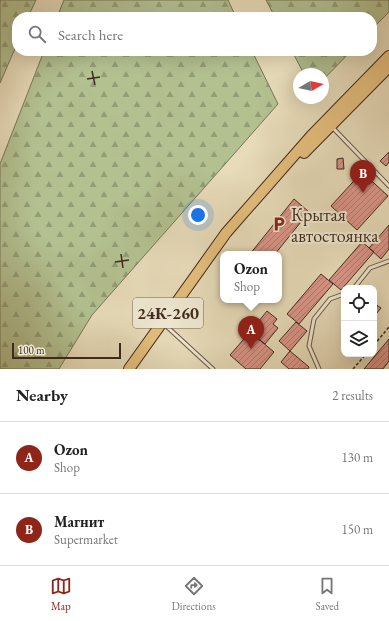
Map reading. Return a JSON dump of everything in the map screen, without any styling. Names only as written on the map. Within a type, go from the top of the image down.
[{"type":"main road","name":"24К-260","points":[[133,369],[239,221],[389,56]]},
{"type":"main road","name":"24К-260","points":[[129,369],[226,232],[311,136],[328,124],[389,67]]},
{"type":"lane","points":[[328,124],[389,186]]},
{"type":"lane","points":[[356,285],[370,268],[389,261]]},
{"type":"lane","points":[[319,369],[309,346],[314,319],[330,299],[341,295]]},
{"type":"lane","points":[[164,324],[213,369]]},
{"type":"path","points":[[377,341],[389,327]]},
{"type":"path","points":[[353,369],[363,357]]},
{"type":"green space","points":[[0,0],[36,0],[30,12],[12,12],[12,55],[0,83]]},
{"type":"green space","points":[[64,0],[228,0],[234,12],[59,12]]},
{"type":"green space","points":[[266,0],[389,0],[389,12],[377,24],[377,12],[272,12]]},
{"type":"green space","points":[[42,56],[254,56],[278,104],[92,315],[59,369],[0,369],[0,164]]},
{"type":"green space","points":[[295,56],[346,56],[329,74],[329,68],[301,68]]},
{"type":"building","points":[[389,152],[389,162],[386,166],[380,161]]},
{"type":"building","points":[[343,158],[344,169],[337,169],[337,159]]},
{"type":"building","points":[[362,172],[388,196],[357,230],[331,206]]},
{"type":"building","points":[[294,199],[309,212],[277,251],[252,251]]},
{"type":"building","points":[[389,225],[389,249],[381,259],[369,248]]},
{"type":"building","points":[[362,242],[374,252],[345,285],[341,285],[341,290],[329,280]]},
{"type":"building","points":[[321,274],[333,284],[299,324],[287,314]]},
{"type":"building","points":[[377,305],[381,308],[377,313]]},
{"type":"building","points":[[267,311],[277,319],[273,324],[278,328],[265,344],[250,332]]},
{"type":"building","points":[[296,322],[307,331],[290,351],[279,341]]},
{"type":"building","points":[[250,332],[274,352],[260,369],[246,369],[230,355]]},
{"type":"building","points":[[389,339],[389,361],[383,369],[364,369],[374,357],[377,357],[377,353]]},
{"type":"building","points":[[290,351],[309,367],[308,369],[289,369],[281,362]]},
{"type":"place","name":"Магнит","points":[[363,193]]},
{"type":"place","name":"Крытая автостоянка","points":[[279,224]]},
{"type":"place","name":"Ozon","points":[[251,349]]}]
